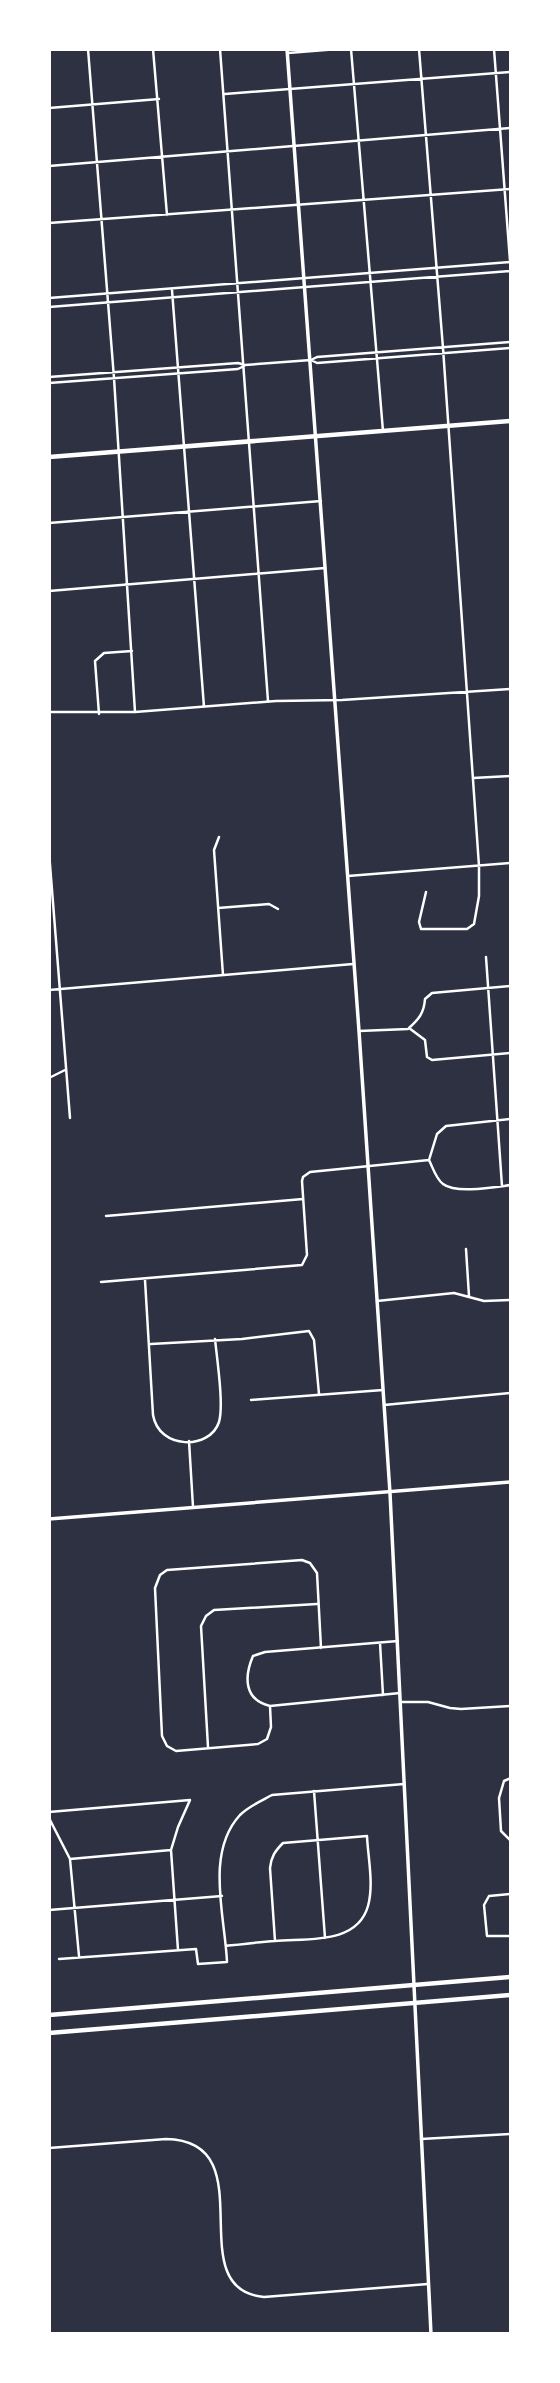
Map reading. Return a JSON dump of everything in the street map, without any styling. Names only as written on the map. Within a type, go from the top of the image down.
[{"type":"main road","points":[[49,457],[511,421]]},
{"type":"main road","points":[[49,2015],[511,1977]]},
{"type":"main road","points":[[49,2033],[511,1995]]},
{"type":"street","points":[[88,49],[114,372],[135,712]]},
{"type":"street","points":[[153,49],[167,215]]},
{"type":"street","points":[[220,49],[268,701]]},
{"type":"street","points":[[338,49],[287,51],[317,436],[390,1493],[431,2334]]},
{"type":"street","points":[[351,49],[383,431]]},
{"type":"street","points":[[419,49],[444,354],[479,866],[474,923],[467,929],[421,929],[419,922],[426,892]]},
{"type":"street","points":[[49,307],[511,272],[494,49]]},
{"type":"street","points":[[224,94],[511,72]]},
{"type":"street","points":[[49,108],[159,99]]},
{"type":"street","points":[[49,166],[511,128]]},
{"type":"street","points":[[49,223],[511,189]]},
{"type":"street","points":[[49,298],[511,262]]},
{"type":"street","points":[[172,290],[204,707]]},
{"type":"street","points":[[49,377],[311,360],[317,357],[511,342]]},
{"type":"street","points":[[311,360],[317,363],[511,348]]},
{"type":"street","points":[[49,383],[237,369],[245,365]]},
{"type":"street","points":[[49,523],[321,501]]},
{"type":"street","points":[[49,591],[325,568]]},
{"type":"street","points":[[99,713],[95,661],[104,653],[132,651]]},
{"type":"street","points":[[49,712],[135,712],[268,701],[511,689]]},
{"type":"street","points":[[473,778],[511,776]]},
{"type":"street","points":[[219,837],[214,850],[223,975]]},
{"type":"street","points":[[49,852],[70,1118]]},
{"type":"street","points":[[348,876],[511,863]]},
{"type":"street","points":[[218,908],[269,904],[278,909]]},
{"type":"street","points":[[49,914],[54,917]]},
{"type":"street","points":[[486,957],[502,1186]]},
{"type":"street","points":[[49,990],[354,964]]},
{"type":"street","points":[[359,1031],[409,1028],[419,1019],[424,1010],[425,999],[432,993],[511,986]]},
{"type":"street","points":[[409,1028],[425,1040],[428,1058],[432,1060],[511,1052]]},
{"type":"street","points":[[49,1078],[66,1069]]},
{"type":"street","points":[[511,1119],[446,1126],[437,1134],[429,1160],[438,1179],[448,1187],[460,1189],[511,1185]]},
{"type":"street","points":[[101,1282],[297,1266],[304,1262],[307,1255],[303,1177],[310,1172],[429,1160]]},
{"type":"street","points":[[106,1216],[303,1199]]},
{"type":"street","points":[[466,1249],[469,1296]]},
{"type":"street","points":[[145,1279],[153,1415],[157,1429],[168,1438],[189,1441],[205,1439],[211,1435],[220,1418],[215,1339]]},
{"type":"street","points":[[377,1301],[454,1293],[484,1301],[511,1300]]},
{"type":"street","points":[[149,1344],[242,1339],[309,1331],[314,1340],[319,1394]]},
{"type":"street","points":[[251,1400],[383,1390]]},
{"type":"street","points":[[384,1405],[511,1392]]},
{"type":"street","points":[[189,1441],[193,1507]]},
{"type":"street","points":[[49,1519],[511,1482]]},
{"type":"street","points":[[270,1706],[271,1727],[267,1739],[258,1744],[176,1751],[167,1746],[162,1736],[155,1588],[160,1575],[167,1570],[302,1560],[310,1563],[317,1573],[321,1648]]},
{"type":"street","points":[[208,1748],[201,1626],[206,1616],[214,1610],[317,1604]]},
{"type":"street","points":[[398,1641],[265,1652],[253,1656],[248,1667],[251,1696],[259,1703],[270,1706],[400,1693]]},
{"type":"street","points":[[380,1643],[383,1695]]},
{"type":"street","points":[[401,1702],[428,1702],[461,1709],[511,1706]]},
{"type":"street","points":[[509,1839],[501,1831],[499,1823],[499,1798],[504,1781],[511,1778]]},
{"type":"street","points":[[59,1959],[197,1949],[198,1964],[227,1962],[221,1858],[223,1845],[239,1816],[272,1795],[404,1784]]},
{"type":"street","points":[[314,1791],[325,1938]]},
{"type":"street","points":[[49,1812],[190,1800],[177,1827],[171,1850],[178,1950]]},
{"type":"street","points":[[49,1818],[70,1859],[79,1956]]},
{"type":"street","points":[[226,1946],[325,1938],[357,1926],[364,1915],[370,1891],[367,1836],[283,1843],[277,1848],[271,1858],[270,1868],[275,1941]]},
{"type":"street","points":[[70,1859],[171,1850]]},
{"type":"street","points":[[511,1894],[489,1896],[484,1905],[487,1936],[511,1936]]},
{"type":"street","points":[[49,1910],[222,1896]]},
{"type":"street","points":[[421,2139],[511,2134]]},
{"type":"street","points":[[49,2148],[166,2139],[195,2145],[209,2157],[218,2174],[226,2270],[234,2285],[247,2294],[264,2297],[428,2284]]}]
